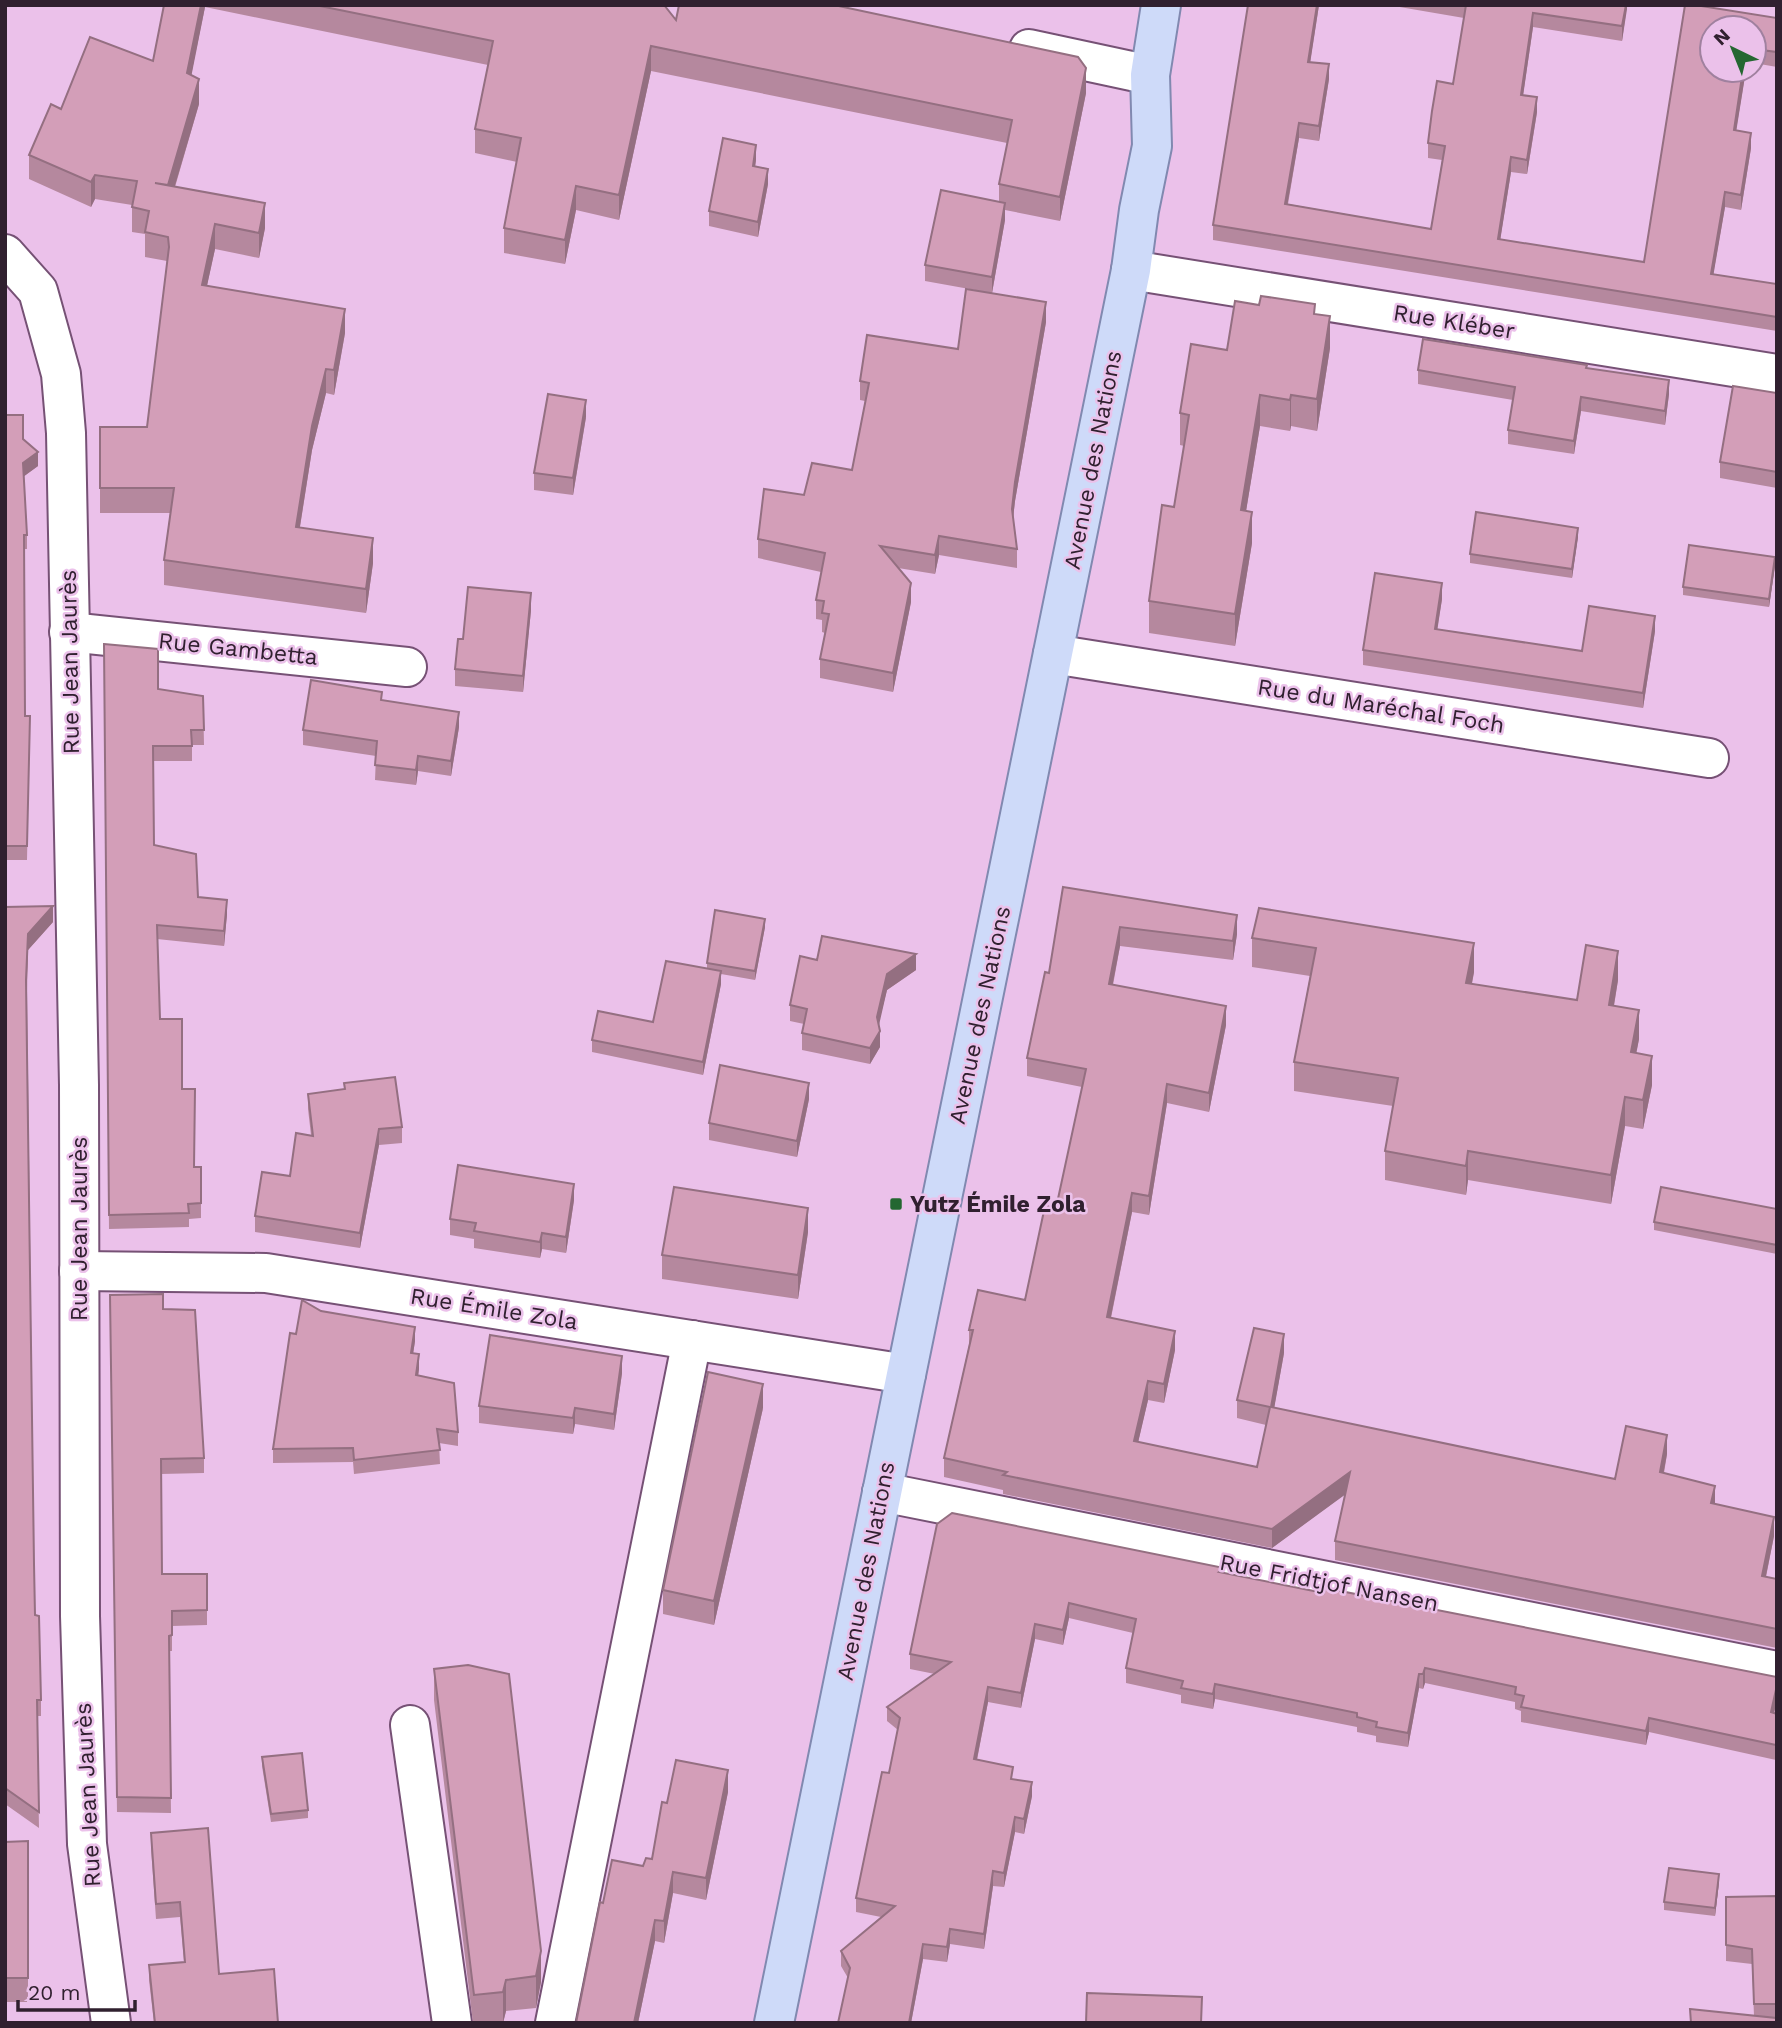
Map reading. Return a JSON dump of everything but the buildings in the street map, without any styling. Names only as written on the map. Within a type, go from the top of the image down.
[{"type":"main road","name":"Avenue des Nations","points":[[774,2023],[1131,271],[1139,210],[1152,146],[1150,75],[1161,5]]},
{"type":"street","points":[[1000,43],[1150,75]]},
{"type":"street","name":"Rue Jean Jaurès","points":[[5,254],[38,291],[61,374],[66,433],[79,1085],[80,1616],[87,1844],[111,2023]]},
{"type":"street","name":"Rue Kléber","points":[[1131,271],[1777,374]]},
{"type":"street","name":"Rue Gambetta","points":[[69,632],[407,667]]},
{"type":"street","name":"Rue du Maréchal Foch","points":[[1054,654],[1709,758]]},
{"type":"street","name":"Rue Émile Zola","points":[[79,1272],[266,1273],[906,1374]]},
{"type":"street","points":[[555,2023],[692,1340]]},
{"type":"street","name":"Rue Fridtjof Nansen","points":[[882,1492],[1550,1628],[1777,1671]]},
{"type":"street","points":[[410,1725],[452,2023]]},
{"type":"place","name":"Yutz Émile Zola","points":[[896,1204]]}]
